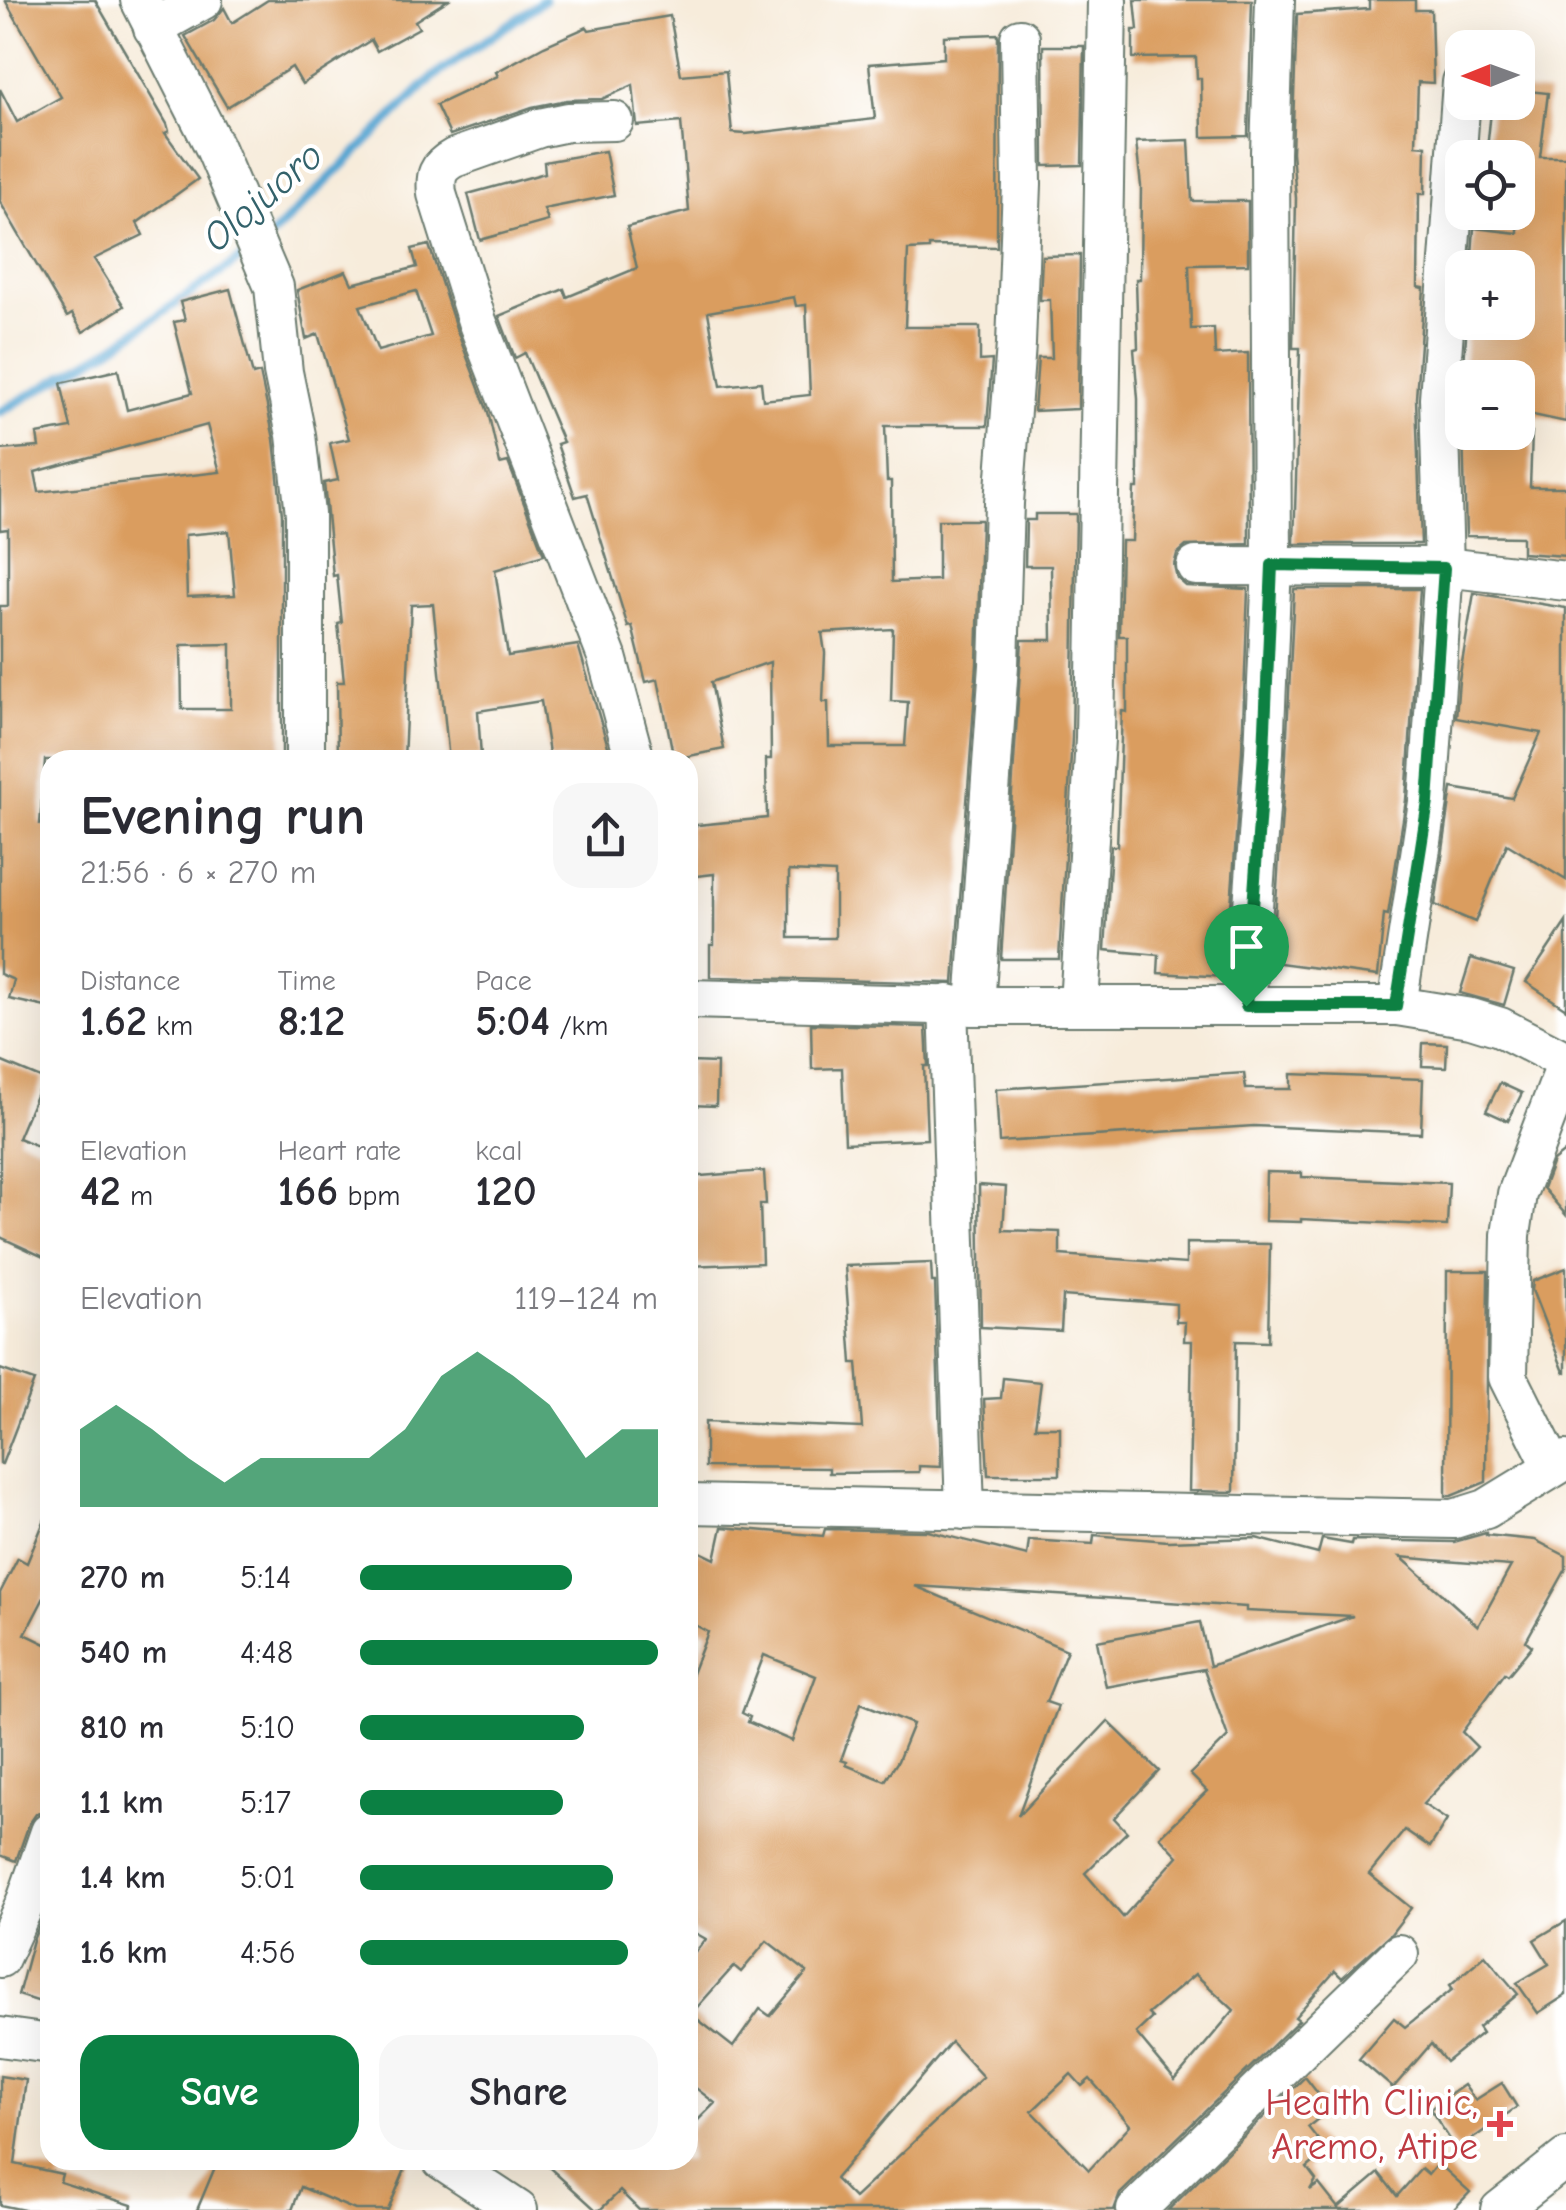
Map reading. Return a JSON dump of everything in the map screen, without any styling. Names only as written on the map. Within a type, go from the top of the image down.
[{"type":"street","points":[[203,0],[147,14],[215,148],[274,287],[305,514],[305,750]]},
{"type":"street","points":[[1079,1005],[1094,739],[1107,0]]},
{"type":"street","points":[[1246,1006],[1264,752],[1272,565],[1270,152],[1275,0]]},
{"type":"street","points":[[966,1510],[962,1005],[998,665],[1022,184],[1020,38]]},
{"type":"street","points":[[1396,1006],[1428,802],[1444,568],[1439,398],[1459,120]]},
{"type":"street","points":[[614,121],[568,122],[539,128],[454,158],[442,164],[436,178],[437,194],[476,321],[608,656],[632,750]]},
{"type":"street","points":[[1196,566],[1444,568],[1566,581]]},
{"type":"street","points":[[698,1000],[1396,1006],[1500,1027],[1566,1063],[1516,1194],[1508,1377],[1560,1463],[1486,1509],[1454,1519],[698,1504]]},
{"type":"street","points":[[0,1958],[40,1861]]},
{"type":"street","points":[[1136,2210],[1399,1954]]},
{"type":"street","points":[[0,2037],[40,2043]]},
{"type":"street","points":[[1500,2210],[1566,2158]]},
{"type":"street","points":[[457,2170],[518,2210]]},
{"type":"building","points":[[5,0],[95,0],[167,124],[169,131],[165,133],[198,179],[137,223],[143,235],[94,259],[124,306],[83,332],[72,314],[67,317],[0,202],[0,89],[17,122],[61,97]]},
{"type":"building","points":[[268,0],[448,0],[415,21],[419,28],[377,51],[371,40],[302,84],[292,67],[227,107],[185,36],[214,20],[224,8],[232,23]]},
{"type":"building","points":[[1135,0],[1252,0],[1248,136],[1202,137],[1201,78],[1197,78],[1196,57],[1133,58],[1133,30],[1138,30]]},
{"type":"building","points":[[1369,0],[1415,0],[1415,10],[1431,10],[1433,83],[1418,82],[1416,145],[1426,146],[1425,194],[1419,194],[1418,287],[1424,288],[1416,398],[1421,544],[1294,544],[1300,348],[1293,348],[1296,198],[1292,152],[1297,14],[1369,9]]},
{"type":"building","points":[[670,16],[681,75],[726,71],[732,133],[746,134],[875,119],[869,64],[944,58],[944,36],[998,34],[997,247],[929,246],[908,250],[905,327],[980,327],[980,361],[992,360],[987,426],[885,426],[887,481],[891,481],[892,582],[938,580],[938,520],[981,520],[977,664],[954,983],[710,977],[714,874],[698,876],[698,825],[767,818],[770,662],[711,682],[724,749],[698,754],[698,750],[672,750],[658,679],[646,682],[632,626],[628,627],[587,494],[575,497],[557,444],[563,442],[525,353],[515,358],[499,316],[564,289],[567,297],[637,268],[627,227],[689,211],[681,122],[637,126],[633,85],[602,99],[532,107],[450,135],[436,105],[587,27],[589,30]],"holes":[[[794,297],[796,306],[806,305],[810,395],[763,400],[761,382],[721,386],[708,312]],[[893,629],[891,701],[908,702],[905,746],[829,746],[828,702],[823,702],[822,633]],[[789,871],[835,873],[835,938],[789,938]]]},
{"type":"building","points":[[1043,46],[1084,46],[1082,165],[1044,166]]},
{"type":"building","points":[[1535,92],[1548,93],[1540,157],[1566,157],[1566,422],[1535,415],[1535,360],[1464,360],[1466,340],[1535,340],[1535,250],[1472,250],[1474,230],[1535,230],[1535,140],[1488,140],[1490,120],[1535,120]]},
{"type":"building","points":[[1189,140],[1192,201],[1248,201],[1248,264],[1189,265],[1191,329],[1214,328],[1215,355],[1248,353],[1249,544],[1186,546],[1177,554],[1174,565],[1177,578],[1186,586],[1248,589],[1242,751],[1226,977],[1158,973],[1159,955],[1105,950],[1111,846],[1117,846],[1122,711],[1127,712],[1127,636],[1119,636],[1121,541],[1132,541],[1134,488],[1138,488],[1134,349],[1138,348],[1136,279],[1140,279],[1141,186],[1136,142]]},
{"type":"building","points":[[605,151],[614,195],[544,209],[548,221],[480,240],[468,194],[545,173],[544,162]]},
{"type":"building","points":[[429,245],[488,412],[500,464],[508,462],[544,555],[495,570],[508,656],[578,645],[609,750],[548,750],[541,701],[478,711],[481,750],[448,750],[433,604],[411,605],[404,750],[338,750],[337,682],[344,682],[338,624],[342,623],[324,483],[338,480],[330,443],[349,439],[318,334],[306,339],[297,290],[346,271],[352,284],[417,267],[412,249]],"holes":[[[416,291],[431,336],[378,351],[360,306]]]},
{"type":"building","points":[[1080,255],[1078,409],[1034,411],[1038,358],[1052,358],[1050,300],[1040,300],[1042,256]]},
{"type":"building","points":[[230,289],[253,375],[260,373],[274,439],[282,515],[282,750],[40,750],[40,1006],[9,999],[14,980],[0,974],[0,606],[8,606],[8,529],[0,530],[0,450],[39,447],[37,434],[71,428],[61,383],[118,370],[127,410],[192,393],[174,322],[185,320],[180,302]],"holes":[[[207,425],[220,472],[39,492],[35,472]],[[229,531],[235,595],[187,597],[185,535]],[[231,644],[231,709],[182,709],[181,645]]]},
{"type":"building","points":[[1464,450],[1531,450],[1530,487],[1566,487],[1566,556],[1522,553],[1522,537],[1466,536]]},
{"type":"building","points":[[1035,514],[1076,514],[1072,738],[1059,959],[1001,959],[1022,640],[1052,640],[1051,566],[1025,566],[1026,520],[1035,520]]},
{"type":"building","points":[[1294,589],[1420,589],[1406,800],[1388,915],[1384,914],[1378,976],[1272,962]]},
{"type":"building","points":[[1474,593],[1566,608],[1566,880],[1507,844],[1475,922],[1435,905],[1452,788],[1512,798],[1541,733],[1456,718]]},
{"type":"building","points":[[1566,922],[1566,1009],[1526,982]]},
{"type":"building","points":[[1471,958],[1514,971],[1504,1005],[1460,993]]},
{"type":"building","points":[[811,1024],[926,1027],[927,1139],[845,1143],[842,1068],[812,1069]]},
{"type":"building","points":[[1423,1043],[1447,1044],[1446,1067],[1422,1066]]},
{"type":"building","points":[[0,1061],[40,1078],[18,1138],[40,1147],[40,1255],[0,1237]]},
{"type":"building","points":[[698,1062],[717,1063],[716,1106],[698,1105]]},
{"type":"building","points":[[1244,1073],[1246,1089],[1291,1089],[1291,1074],[1423,1079],[1421,1133],[1254,1126],[999,1142],[996,1089]]},
{"type":"building","points":[[1500,1083],[1522,1093],[1508,1121],[1486,1111]]},
{"type":"building","points":[[1566,1151],[1566,1215],[1543,1188],[1553,1161]]},
{"type":"building","points":[[764,1171],[766,1204],[760,1204],[762,1263],[698,1266],[698,1176]]},
{"type":"building","points":[[1266,1172],[1449,1183],[1447,1226],[1265,1221]]},
{"type":"building","points":[[979,1185],[1006,1187],[1003,1230],[1060,1232],[1060,1255],[1186,1264],[1186,1243],[1270,1244],[1268,1342],[1236,1341],[1234,1492],[1189,1491],[1192,1341],[1184,1341],[1185,1322],[1176,1322],[1176,1304],[1063,1296],[1061,1331],[981,1327]]},
{"type":"building","points":[[931,1263],[935,1282],[941,1467],[919,1466],[919,1472],[829,1473],[829,1468],[705,1467],[705,1422],[862,1428],[857,1363],[852,1363],[845,1266]]},
{"type":"building","points":[[1566,1268],[1564,1372],[1532,1290],[1533,1281]]},
{"type":"building","points":[[1447,1271],[1488,1271],[1486,1482],[1451,1496],[1446,1496]]},
{"type":"building","points":[[0,1369],[34,1381],[2,1464],[0,1464]]},
{"type":"building","points":[[1003,1378],[1041,1382],[1035,1427],[1060,1427],[1060,1475],[988,1475],[984,1399],[1001,1398]]},
{"type":"building","points":[[722,1527],[823,1536],[825,1529],[928,1531],[1027,1556],[1029,1540],[1093,1544],[1094,1535],[1168,1541],[1256,1538],[1318,1554],[1322,1539],[1351,1544],[1352,1540],[1454,1542],[1486,1533],[1535,1540],[1566,1556],[1566,1569],[1526,1641],[1532,1646],[1508,1675],[1505,1673],[1462,1732],[1477,1747],[1423,1804],[1447,1820],[1430,1847],[1405,1830],[1369,1874],[1411,1908],[1391,1934],[1342,1978],[1335,1971],[1295,2017],[1299,2020],[1120,2194],[1114,2210],[639,2210],[620,2191],[596,2210],[552,2170],[698,2170],[698,2120],[715,2103],[698,2090],[698,2020],[733,2047],[760,2009],[770,2016],[807,1972],[767,1941],[741,1972],[734,1966],[698,2006],[698,1949],[706,1939],[698,1935],[698,1658],[708,1632],[698,1626],[698,1551],[715,1559]],"holes":[[[1401,1557],[1511,1566],[1478,1626]],[[915,1586],[1353,1616],[1210,1666],[1200,1622],[1097,1641],[1106,1687],[1204,1669],[1228,1737],[1190,1774],[1207,1791],[1160,1837],[1178,1856],[1123,1917],[1085,1873],[1127,1832],[1114,1818],[1159,1771],[1108,1721],[1018,1816],[1058,1706],[1046,1702],[1067,1650]],[[764,1655],[816,1676],[792,1741],[748,1722],[750,1717],[742,1713]],[[861,1703],[913,1724],[885,1781],[841,1760]],[[1195,1974],[1234,2010],[1175,2080],[1136,2033],[1152,2018],[1148,2014]],[[951,2042],[983,2077],[854,2198],[835,2179]],[[1071,2074],[1082,2086],[1090,2079],[1130,2125],[1089,2170],[1032,2111]]]},
{"type":"building","points":[[40,1531],[40,1605],[25,1634],[40,1641],[40,1813],[29,1824],[16,1861],[0,1855],[0,1593],[18,1558],[27,1563]]},
{"type":"building","points":[[1566,1921],[1566,1995],[1538,2013],[1517,1983],[1549,1964],[1534,1940]]},
{"type":"building","points":[[40,1924],[40,2002],[18,1995]]},
{"type":"building","points":[[1485,1955],[1518,1994],[1478,2027],[1482,2033],[1446,2062],[1431,2044],[1393,2088],[1359,2059],[1394,2018],[1405,2027],[1453,1989],[1450,1985]]},
{"type":"building","points":[[0,2076],[26,2080],[15,2164],[62,2174],[60,2182],[132,2205],[131,2210],[24,2210],[0,2205]]},
{"type":"building","points":[[1305,2077],[1330,2109],[1308,2127],[1327,2151],[1307,2168],[1316,2180],[1310,2190],[1319,2184],[1338,2208],[1379,2173],[1397,2196],[1421,2169],[1428,2175],[1438,2163],[1470,2192],[1453,2210],[1168,2210]]},
{"type":"building","points":[[1502,2083],[1517,2107],[1457,2150],[1430,2109],[1464,2085],[1475,2100]]},
{"type":"building","points":[[214,2170],[405,2170],[388,2210],[355,2210],[301,2187],[292,2210],[197,2210]]},
{"type":"waterway","name":"Olojuoro","points":[[267,240],[433,77],[544,0]]},
{"type":"waterway","name":"Olojuoro","points":[[0,412],[110,349],[250,252]]},
{"type":"place","name":"Health Clinic, Aremo, Atipe","points":[[1500,2124]]},
{"type":"route","points":[[1272,565],[1444,568],[1428,802],[1396,1006],[1246,1006],[1264,752],[1272,565]]}]
